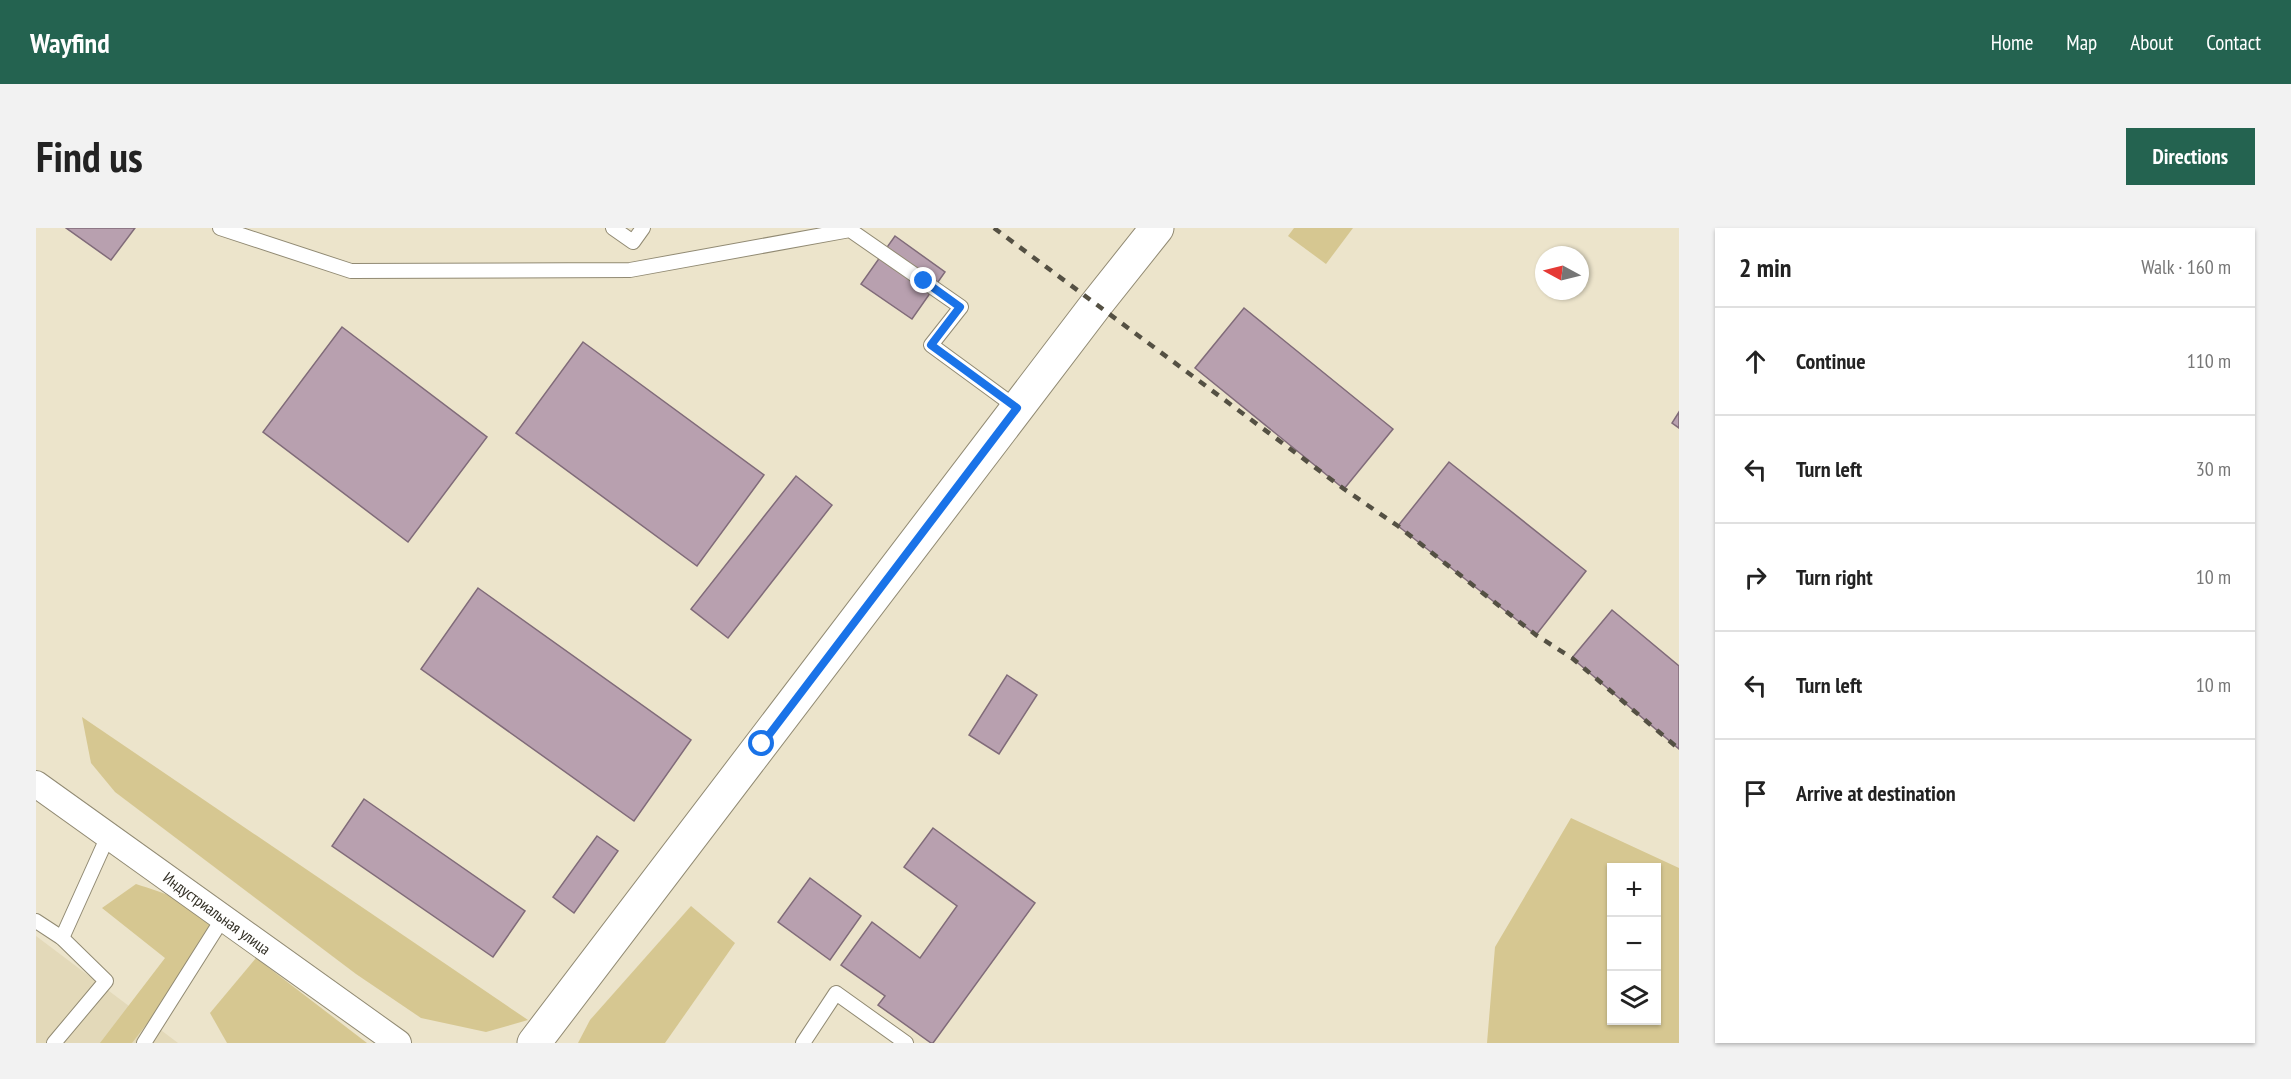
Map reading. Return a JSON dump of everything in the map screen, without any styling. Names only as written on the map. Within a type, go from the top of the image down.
[{"type":"main road","points":[[534,1043],[1017,408],[1158,228]]},
{"type":"street","name":"Индустриальная улица","points":[[36,784],[398,1043]]},
{"type":"lane","points":[[220,228],[351,271],[630,270],[849,229],[960,307],[931,345],[1017,408]]},
{"type":"lane","points":[[613,228],[633,242],[643,228]]},
{"type":"lane","points":[[62,938],[108,836]]},
{"type":"lane","points":[[144,1043],[223,918]]},
{"type":"lane","points":[[36,921],[62,938],[106,981],[54,1043]]},
{"type":"lane","points":[[803,1043],[836,993],[906,1043]]},
{"type":"shaded area","points":[[1294,228],[1353,228],[1326,264],[1288,236]]},
{"type":"shaded area","points":[[82,717],[528,1020],[486,1032],[421,1018],[356,974],[115,792],[91,763]]},
{"type":"shaded area","points":[[1571,818],[1679,868],[1679,1043],[1487,1043],[1495,947]]},
{"type":"shaded area","points":[[136,884],[177,898],[204,915],[212,922],[207,946],[132,1043],[100,1043],[165,958],[102,908]]},
{"type":"shaded area","points":[[691,906],[735,943],[665,1043],[578,1043],[590,1020]]},
{"type":"shaded area","points":[[36,936],[178,1043],[36,1043]]},
{"type":"shaded area","points":[[256,958],[367,1043],[227,1043],[210,1013]]},
{"type":"building","points":[[66,228],[135,228],[111,260]]},
{"type":"building","points":[[895,236],[945,272],[912,319],[861,284]]},
{"type":"building","points":[[1244,308],[1393,429],[1344,489],[1195,368]]},
{"type":"building","points":[[342,327],[487,437],[408,542],[263,432]]},
{"type":"building","points":[[583,342],[764,475],[697,566],[516,433]]},
{"type":"building","points":[[1679,412],[1679,428],[1672,423]]},
{"type":"building","points":[[1449,462],[1586,571],[1536,635],[1398,526]]},
{"type":"building","points":[[796,476],[832,505],[728,638],[691,609]]},
{"type":"building","points":[[478,588],[691,740],[634,821],[421,669]]},
{"type":"building","points":[[1612,610],[1679,666],[1679,749],[1572,658]]},
{"type":"building","points":[[1007,675],[1037,695],[999,754],[969,735]]},
{"type":"building","points":[[364,799],[525,911],[493,957],[332,846]]},
{"type":"building","points":[[933,828],[1035,903],[931,1043],[878,1005],[885,996],[841,965],[872,922],[920,958],[957,906],[904,867]]},
{"type":"building","points":[[597,836],[618,851],[574,913],[553,897]]},
{"type":"building","points":[[810,878],[861,916],[830,960],[778,922]]},
{"type":"railway","points":[[994,228],[1344,489],[1398,526],[1536,635],[1572,658],[1679,749]]},
{"type":"route","points":[[762,744],[1017,408],[931,345],[960,307],[924,281]]}]
